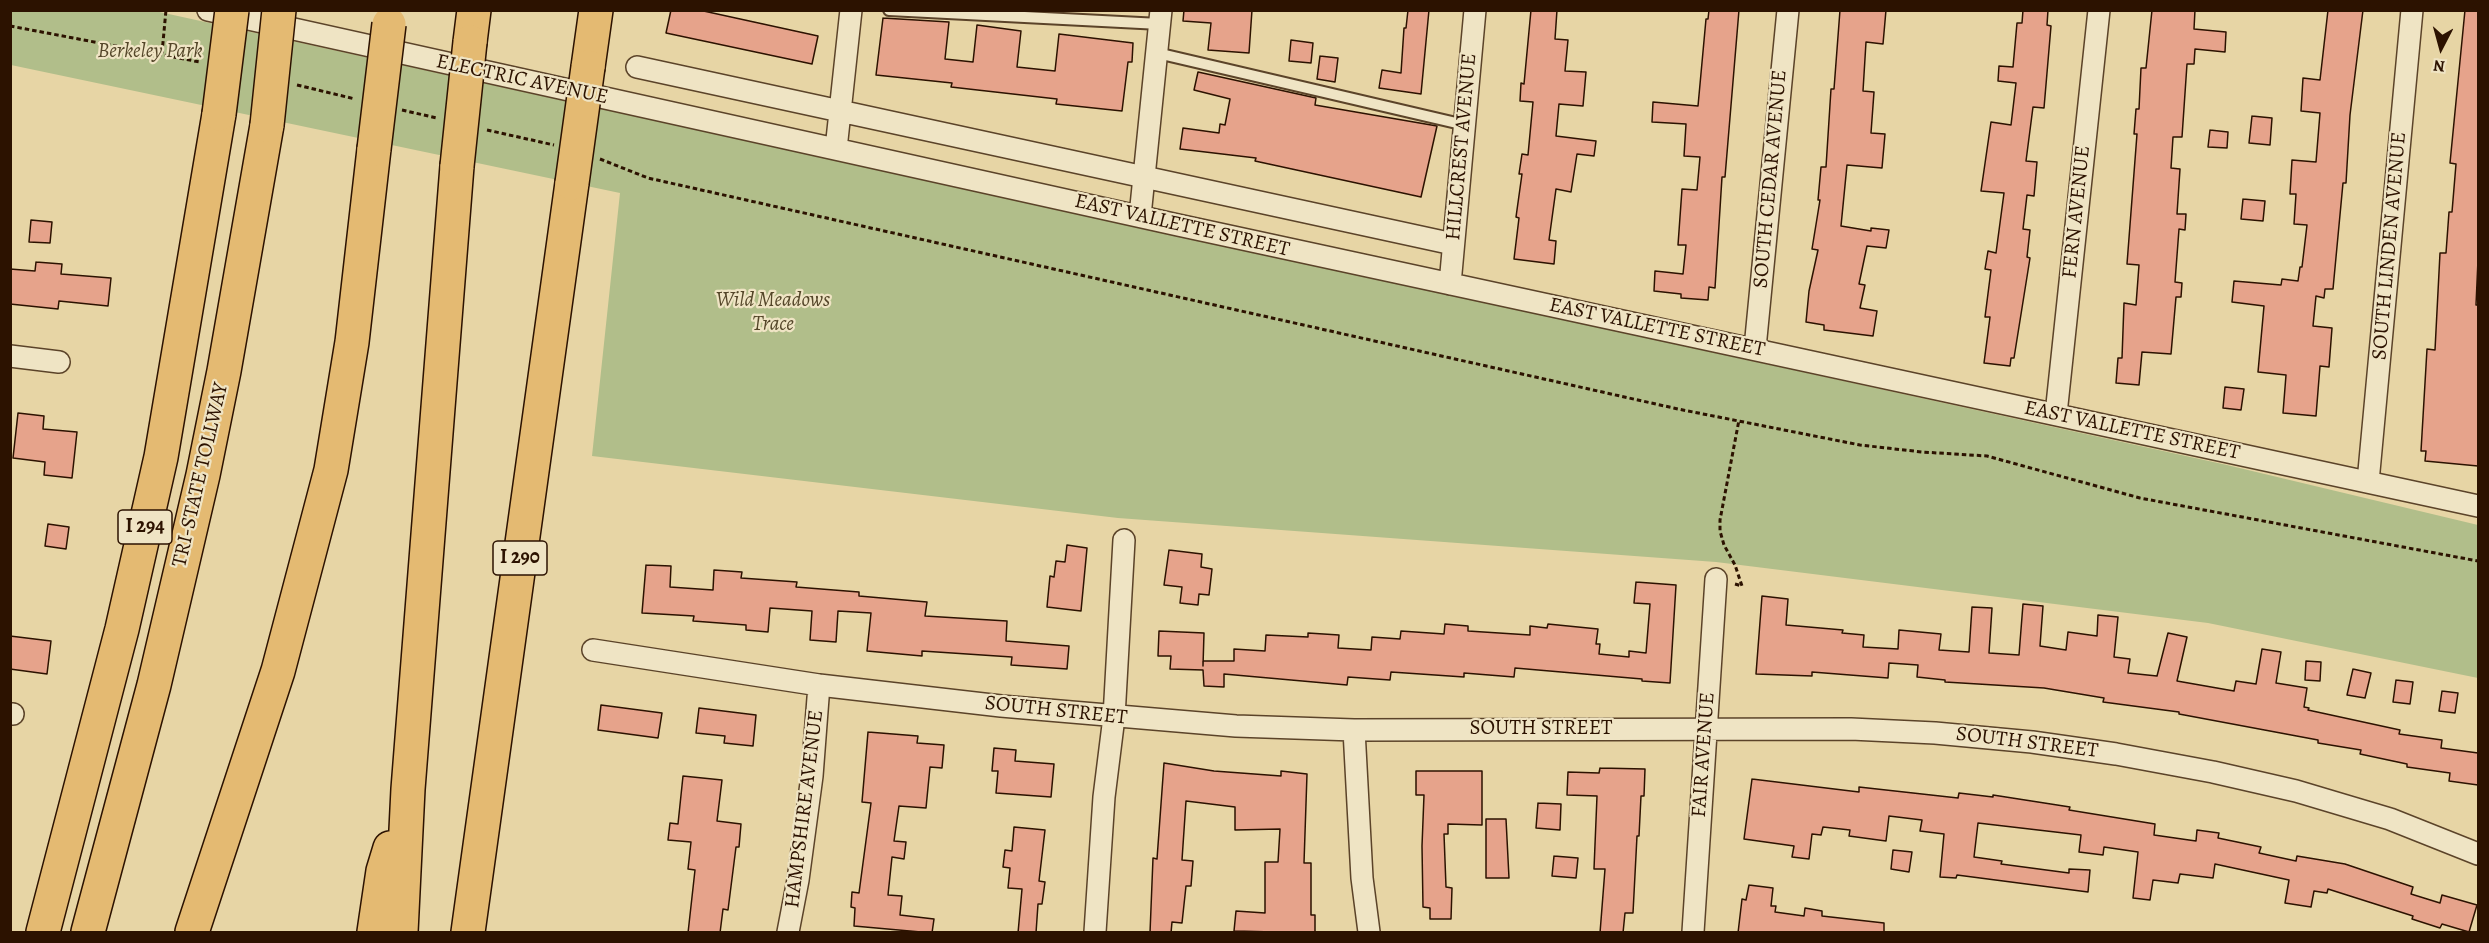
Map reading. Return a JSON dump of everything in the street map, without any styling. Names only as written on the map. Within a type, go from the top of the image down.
[{"type":"highway","name":"TRI-STATE TOLLWAY","points":[[43,933],[120,640],[160,457],[219,114],[232,10]]},
{"type":"highway","name":"TRI-STATE TOLLWAY","points":[[88,933],[154,685],[203,475],[224,371],[267,125],[279,10]]},
{"type":"highway","name":"I 290","points":[[468,933],[596,10]]},
{"type":"highway","points":[[192,933],[278,671],[331,470],[352,342],[390,17]]},
{"type":"highway","points":[[401,933],[408,789],[456,166],[471,22]]},
{"type":"highway","points":[[374,933],[383,871],[408,789]]},
{"type":"street","name":"ELECTRIC AVENUE","points":[[208,10],[836,149]]},
{"type":"street","points":[[836,149],[850,10]]},
{"type":"street","name":"HILLCREST AVENUE","points":[[1450,284],[1475,10]]},
{"type":"street","name":"SOUTH CEDAR AVENUE","points":[[1755,348],[1788,10]]},
{"type":"street","name":"FERN AVENUE","points":[[2056,414],[2099,10]]},
{"type":"street","name":"SOUTH LINDEN AVENUE","points":[[2368,482],[2412,10]]},
{"type":"street","points":[[1140,216],[1160,17]]},
{"type":"street","name":"EAST VALLETTE STREET","points":[[637,67],[1453,244]]},
{"type":"street","name":"EAST VALLETTE STREET","points":[[836,149],[2478,506]]},
{"type":"street","points":[[10,356],[59,362]]},
{"type":"street","points":[[1095,933],[1104,797],[1113,717],[1124,540]]},
{"type":"street","name":"FAIR AVENUE","points":[[1693,933],[1716,579]]},
{"type":"street","name":"SOUTH STREET","points":[[593,650],[819,685],[1113,717],[1236,726],[1354,730],[1851,729],[1935,733],[2032,742],[2116,754],[2213,772],[2296,792],[2390,819],[2478,854]]},
{"type":"street","name":"HAMPSHIRE AVENUE","points":[[788,933],[812,776],[819,685]]},
{"type":"street","points":[[1354,730],[1362,878],[1369,933]]},
{"type":"lane","points":[[889,10],[1160,17]]},
{"type":"lane","points":[[1156,53],[1465,125]]},
{"type":"path","points":[[162,53],[166,10]]},
{"type":"path","points":[[10,27],[162,53],[208,64]]},
{"type":"path","points":[[288,83],[357,99]]},
{"type":"path","points":[[391,107],[437,118]]},
{"type":"path","points":[[483,129],[563,148]]},
{"type":"path","points":[[596,157],[648,178],[1678,410],[1860,445],[1987,456],[2140,498],[2478,561]]},
{"type":"path","points":[[1716,579],[1742,585],[1719,531],[1719,520],[1738,420]]},
{"type":"green space","name":"Wild Meadows Trace","points":[[11,11],[155,11],[2227,465],[2478,525],[2478,678],[2208,623],[1716,562],[1118,518],[592,456],[620,193],[11,65]]},
{"type":"building","points":[[671,10],[699,10],[818,36],[812,64],[666,33]]},
{"type":"building","points":[[1184,10],[1252,10],[1249,53],[1208,50],[1211,23],[1183,21]]},
{"type":"building","points":[[1408,10],[1429,10],[1421,94],[1379,88],[1382,70],[1401,73],[1404,28],[1406,28]]},
{"type":"building","points":[[1531,10],[1557,10],[1555,39],[1568,40],[1565,71],[1586,72],[1583,106],[1559,104],[1556,136],[1596,141],[1594,156],[1577,154],[1571,192],[1556,189],[1549,240],[1556,241],[1554,264],[1514,259],[1519,218],[1516,217],[1522,174],[1519,174],[1522,154],[1528,155],[1533,102],[1520,101],[1521,83],[1524,84]]},
{"type":"building","points":[[1709,10],[1739,10],[1725,177],[1722,177],[1715,288],[1709,287],[1708,300],[1681,298],[1681,294],[1654,291],[1655,271],[1683,274],[1686,245],[1678,245],[1682,189],[1697,190],[1700,157],[1684,156],[1686,124],[1652,122],[1653,102],[1698,106],[1706,19],[1708,19]]},
{"type":"building","points":[[1840,10],[1886,10],[1883,44],[1866,42],[1863,91],[1874,92],[1871,133],[1885,134],[1882,168],[1847,165],[1841,226],[1871,231],[1871,228],[1889,230],[1886,248],[1867,246],[1859,284],[1865,285],[1860,308],[1877,311],[1873,336],[1824,330],[1824,325],[1806,322],[1809,291],[1818,250],[1812,249],[1820,200],[1818,200],[1821,167],[1826,167],[1831,89],[1834,89]]},
{"type":"building","points":[[2023,10],[2048,10],[2047,25],[2051,26],[2044,108],[2033,107],[2026,161],[2037,162],[2034,196],[2027,195],[2023,229],[2030,230],[2027,257],[2030,258],[2014,358],[2011,358],[2010,366],[1984,363],[1990,317],[1985,317],[1991,270],[1985,269],[1988,251],[1996,253],[2004,193],[1981,191],[1991,122],[2011,125],[2016,83],[1998,81],[1999,66],[2013,67],[2017,23],[2022,23]]},
{"type":"building","points":[[2152,10],[2195,10],[2194,29],[2226,32],[2225,52],[2195,49],[2194,64],[2187,64],[2182,137],[2173,137],[2171,168],[2180,169],[2177,214],[2186,214],[2185,230],[2179,229],[2175,282],[2182,283],[2181,297],[2176,297],[2171,354],[2142,352],[2139,385],[2116,383],[2118,358],[2122,358],[2124,303],[2136,305],[2139,265],[2127,264],[2137,134],[2134,134],[2136,109],[2139,109],[2141,68],[2146,68]]},
{"type":"building","points":[[2328,10],[2363,10],[2333,289],[2325,289],[2324,298],[2316,296],[2313,326],[2332,328],[2329,367],[2320,366],[2316,416],[2283,413],[2286,375],[2258,372],[2264,306],[2232,302],[2234,281],[2281,285],[2282,279],[2298,281],[2307,225],[2294,224],[2296,194],[2290,194],[2292,160],[2316,162],[2320,113],[2301,111],[2303,78],[2320,80]]},
{"type":"building","points":[[2465,10],[2478,10],[2476,305],[2478,305],[2478,466],[2425,461],[2426,451],[2421,451],[2427,349],[2435,350],[2440,253],[2446,253],[2449,212],[2452,212],[2456,164],[2450,163]]},
{"type":"building","points":[[883,18],[949,22],[945,59],[973,62],[977,25],[1021,31],[1017,67],[1055,71],[1059,34],[1133,43],[1132,62],[1128,62],[1122,111],[1056,104],[1057,99],[951,87],[952,83],[876,75]]},
{"type":"building","points":[[1291,40],[1313,43],[1311,63],[1289,61]]},
{"type":"building","points":[[1320,56],[1338,58],[1335,82],[1317,79]]},
{"type":"building","points":[[1198,72],[1316,98],[1315,105],[1437,126],[1421,197],[1255,161],[1256,158],[1180,149],[1183,128],[1219,133],[1220,124],[1225,125],[1230,99],[1194,90]]},
{"type":"building","points":[[2252,116],[2272,118],[2270,145],[2249,143]]},
{"type":"building","points":[[2210,130],[2228,132],[2227,148],[2208,147]]},
{"type":"building","points":[[2243,199],[2265,201],[2263,221],[2241,219]]},
{"type":"building","points":[[31,220],[52,222],[50,243],[29,242]]},
{"type":"building","points":[[36,262],[62,264],[61,274],[111,278],[108,306],[59,301],[58,309],[10,304],[10,269],[35,271]]},
{"type":"building","points":[[2225,387],[2244,389],[2241,410],[2223,408]]},
{"type":"building","points":[[18,413],[44,416],[43,429],[77,432],[72,478],[44,475],[45,462],[13,458]]},
{"type":"building","points":[[48,524],[69,527],[66,549],[45,546]]},
{"type":"building","points":[[1067,545],[1087,548],[1081,611],[1047,607],[1050,576],[1054,577],[1056,561],[1065,562]]},
{"type":"building","points":[[1169,550],[1202,554],[1201,567],[1212,569],[1209,595],[1199,594],[1198,605],[1180,603],[1182,587],[1164,585]]},
{"type":"building","points":[[646,565],[671,566],[670,587],[713,590],[714,570],[742,572],[741,578],[797,582],[796,587],[859,592],[859,596],[927,602],[925,616],[1007,621],[1006,641],[1069,646],[1067,669],[1011,665],[1012,657],[922,651],[922,656],[867,651],[871,613],[838,611],[836,642],[810,640],[812,611],[770,608],[768,632],[746,630],[746,625],[693,621],[694,616],[642,613]]},
{"type":"building","points":[[1636,582],[1676,585],[1670,683],[1515,668],[1514,677],[1464,673],[1464,677],[1391,672],[1390,680],[1348,677],[1347,685],[1224,674],[1224,687],[1204,686],[1203,670],[1170,669],[1171,656],[1158,656],[1159,631],[1204,633],[1203,661],[1234,661],[1234,649],[1265,651],[1266,635],[1308,637],[1308,633],[1339,635],[1338,648],[1371,650],[1372,637],[1400,639],[1401,631],[1444,634],[1445,624],[1468,626],[1468,631],[1530,635],[1530,626],[1547,628],[1548,624],[1598,629],[1596,644],[1600,644],[1599,654],[1629,657],[1629,651],[1646,653],[1650,604],[1634,603]]},
{"type":"building","points":[[1762,596],[1788,599],[1786,625],[1843,630],[1842,633],[1864,635],[1863,647],[1898,649],[1899,630],[1941,634],[1939,650],[1969,652],[1972,607],[1992,608],[1989,653],[2019,655],[2023,604],[2043,606],[2040,646],[2066,650],[2068,632],[2097,636],[2098,615],[2118,617],[2114,657],[2130,659],[2128,673],[2157,676],[2168,633],[2187,637],[2177,681],[2234,691],[2236,681],[2256,684],[2262,649],[2281,652],[2276,683],[2307,688],[2304,707],[2309,708],[2308,710],[2400,730],[2399,734],[2442,740],[2441,748],[2478,753],[2478,785],[2449,781],[2450,773],[2407,767],[2407,764],[2360,754],[2361,750],[2179,714],[2179,712],[2103,702],[2104,698],[2044,688],[1945,682],[1945,680],[1917,677],[1918,665],[1889,663],[1888,678],[1812,672],[1812,676],[1756,674]]},
{"type":"building","points":[[10,636],[51,641],[47,674],[10,669]]},
{"type":"building","points":[[2306,661],[2321,662],[2320,681],[2305,680]]},
{"type":"building","points":[[2353,669],[2371,673],[2365,698],[2347,695]]},
{"type":"building","points":[[2396,680],[2413,682],[2410,704],[2393,702]]},
{"type":"building","points":[[2442,691],[2458,693],[2455,713],[2439,711]]},
{"type":"building","points":[[601,705],[662,713],[658,738],[598,730]]},
{"type":"building","points":[[699,708],[756,715],[753,746],[724,743],[725,736],[696,733]]},
{"type":"building","points":[[868,732],[918,736],[917,743],[944,745],[942,768],[930,767],[926,808],[899,806],[894,841],[906,842],[904,859],[892,857],[888,895],[902,896],[900,915],[934,919],[932,933],[854,926],[855,908],[851,907],[852,892],[859,893],[871,803],[862,802]]},
{"type":"building","points":[[994,748],[1016,750],[1015,761],[1054,764],[1051,797],[996,793],[998,771],[992,771]]},
{"type":"building","points":[[1164,763],[1214,771],[1281,776],[1281,771],[1307,774],[1304,863],[1311,863],[1311,915],[1315,915],[1315,933],[1234,931],[1236,911],[1265,913],[1265,862],[1278,862],[1280,829],[1235,830],[1235,807],[1186,801],[1182,860],[1193,861],[1191,886],[1186,886],[1182,923],[1172,922],[1171,933],[1150,933],[1153,858],[1157,859]]},
{"type":"building","points":[[1600,768],[1645,769],[1644,796],[1641,796],[1639,836],[1637,836],[1633,913],[1625,913],[1623,933],[1600,933],[1605,869],[1594,869],[1597,796],[1567,795],[1568,772],[1599,773]]},
{"type":"building","points":[[1416,771],[1482,771],[1482,825],[1448,824],[1448,834],[1444,834],[1446,887],[1452,888],[1451,919],[1430,919],[1430,908],[1423,907],[1424,795],[1416,795]]},
{"type":"building","points":[[683,776],[722,780],[717,821],[741,824],[728,910],[723,909],[720,933],[688,933],[695,870],[688,869],[691,842],[668,840],[670,823],[678,824]]},
{"type":"building","points":[[1752,779],[1859,792],[1859,787],[1958,798],[1959,793],[1993,797],[1993,795],[2070,807],[2069,810],[2155,824],[2154,835],[2196,841],[2197,830],[2219,833],[2218,838],[2261,847],[2259,853],[2296,861],[2297,856],[2345,864],[2413,887],[2411,894],[2440,903],[2442,895],[2477,905],[2469,932],[2442,924],[2440,928],[2412,919],[2413,916],[2328,889],[2327,893],[2314,891],[2311,907],[2285,903],[2289,880],[2215,864],[2213,878],[2180,874],[2178,883],[2153,880],[2150,900],[2133,898],[2138,852],[2104,847],[2103,855],[2079,852],[2081,835],[1978,823],[1974,857],[2002,861],[2001,864],[2069,873],[2069,869],[2090,870],[2088,892],[1957,875],[1956,878],[1940,877],[1944,834],[1920,831],[1922,820],[1889,816],[1886,841],[1849,836],[1850,830],[1823,827],[1821,835],[1812,834],[1809,859],[1792,857],[1794,846],[1744,839]]},
{"type":"building","points":[[1538,803],[1561,804],[1560,830],[1536,828]]},
{"type":"building","points":[[1486,819],[1506,819],[1509,878],[1486,878]]},
{"type":"building","points":[[1014,827],[1045,830],[1039,881],[1045,882],[1042,904],[1038,904],[1036,933],[1018,933],[1022,889],[1008,888],[1010,868],[1003,867],[1005,850],[1012,851]]},
{"type":"building","points":[[1893,850],[1912,852],[1909,872],[1891,869]]},
{"type":"building","points":[[1554,856],[1578,858],[1576,878],[1552,876]]},
{"type":"building","points":[[1749,885],[1773,888],[1771,906],[1776,906],[1775,912],[1804,916],[1805,908],[1822,911],[1822,916],[1884,923],[1884,933],[1738,933],[1742,899],[1746,900]]},
{"type":"park label","name":"Berkeley Park","points":[[150,52]]}]
